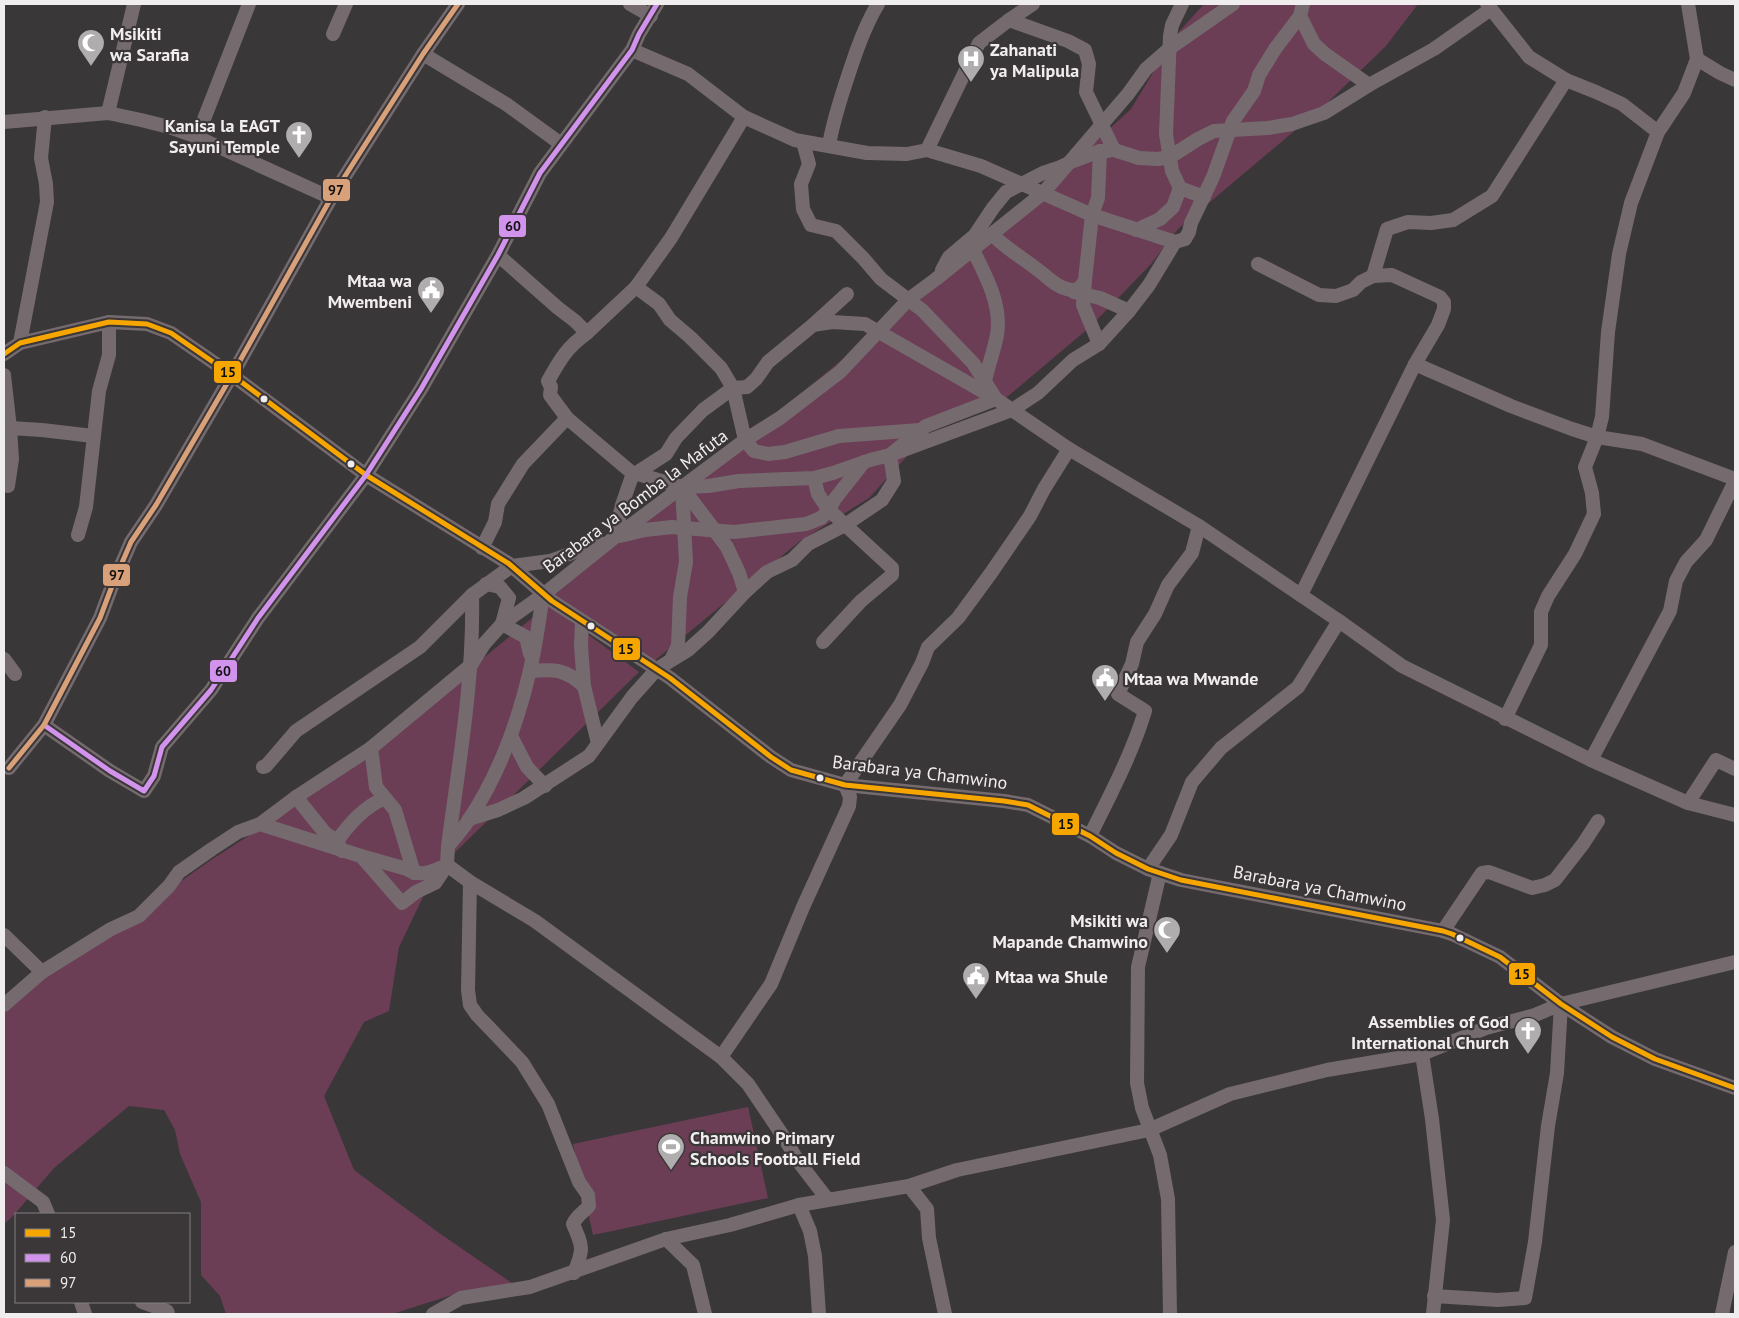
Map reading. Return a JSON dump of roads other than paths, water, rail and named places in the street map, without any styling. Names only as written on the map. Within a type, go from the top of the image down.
[{"type":"street","points":[[108,113],[134,4]]},
{"type":"street","points":[[197,137],[249,4]]},
{"type":"street","points":[[333,34],[346,4]]},
{"type":"street","points":[[44,725],[144,791],[154,776],[162,747],[211,690],[258,618],[366,475],[421,389],[498,255],[540,172],[632,50],[639,34],[654,10],[630,4]]},
{"type":"street","points":[[829,145],[834,117],[859,44],[878,4]]},
{"type":"street","points":[[1182,4],[1172,25],[1166,134],[1172,171],[1180,188],[1204,197]]},
{"type":"street","name":"Barabara ya Bomba la Mafuta","points":[[4,1005],[42,972],[111,929],[139,916],[169,886],[179,872],[238,832],[260,824],[296,797],[371,748],[471,665],[484,644],[502,624],[544,595],[659,504],[745,440],[780,418],[840,372],[909,299],[1044,193],[1146,68],[1170,48],[1233,4]]},
{"type":"street","points":[[1505,718],[1541,645],[1541,612],[1548,596],[1575,554],[1594,514],[1592,493],[1585,467],[1597,437],[1602,416],[1608,332],[1619,254],[1630,203],[1658,132],[1684,93],[1697,59],[1688,4]]},
{"type":"street","points":[[9,768],[44,725],[100,618],[131,542],[156,505],[232,375],[331,198],[455,5]]},
{"type":"street","points":[[927,150],[979,43],[1029,5]]},
{"type":"street","points":[[936,279],[949,257],[975,235],[1006,192],[1022,183],[1100,151],[1114,150],[1139,158],[1158,159],[1170,157],[1214,131],[1268,128],[1292,124],[1324,113],[1369,85],[1434,49],[1489,6],[1529,57],[1566,80],[1622,104],[1658,132]]},
{"type":"street","points":[[632,50],[688,74],[744,117],[795,140],[868,153],[907,154],[927,150],[981,166],[1092,215],[1175,242],[1185,239],[1189,232],[1233,121],[1254,91],[1259,75],[1302,10]]},
{"type":"street","points":[[1302,10],[1314,44],[1369,85]]},
{"type":"street","points":[[1009,20],[1085,50],[1089,64],[1086,92],[1114,150]]},
{"type":"street","points":[[423,54],[506,104],[561,144]]},
{"type":"street","points":[[1697,59],[1735,80]]},
{"type":"street","points":[[1372,276],[1387,230],[1408,222],[1431,223],[1453,220],[1492,196],[1566,80]]},
{"type":"street","points":[[4,122],[108,113],[170,127],[197,137],[331,198]]},
{"type":"street","points":[[20,343],[47,202],[42,158],[45,117]]},
{"type":"street","points":[[744,117],[671,238],[636,287],[576,341],[559,361],[548,381],[551,388],[550,394],[567,418],[635,474],[682,487],[708,486],[739,481],[814,478],[833,474],[1012,410],[1038,392],[1072,360],[1099,344],[1149,286],[1175,242]]},
{"type":"street","points":[[803,142],[809,164],[801,184],[803,209],[811,225],[836,231],[881,279],[922,310],[963,352],[996,398]]},
{"type":"street","points":[[1099,344],[1083,304],[1082,295],[1092,215],[1098,198],[1100,151]]},
{"type":"street","points":[[1136,230],[1160,220],[1173,207],[1180,188]]},
{"type":"street","points":[[992,234],[1002,245],[1056,284],[1082,295],[1100,298],[1129,311]]},
{"type":"street","points":[[973,250],[989,284],[997,316],[997,335],[984,381]]},
{"type":"street","points":[[498,255],[587,333]]},
{"type":"street","points":[[1258,264],[1319,295],[1336,296],[1353,290],[1361,282],[1372,276],[1392,275],[1440,297],[1444,302],[1444,309],[1438,325],[1415,364],[1301,595]]},
{"type":"street","points":[[1066,289],[1076,290],[1081,288],[1085,280]]},
{"type":"street","points":[[636,287],[659,304],[670,320],[721,368],[734,388],[745,440],[754,451],[768,454],[785,452],[839,436],[920,430]]},
{"type":"street","points":[[615,537],[622,505],[631,479],[635,474],[666,454],[676,438],[703,410],[734,388],[747,387],[756,379],[768,362],[847,294]]},
{"type":"street","points":[[78,535],[86,507],[99,391],[109,355],[109,322]]},
{"type":"street","name":"Barabara ya Chamwino","points":[[4,354],[20,343],[109,322],[147,324],[172,333],[232,375],[366,475],[512,566],[544,595],[670,678],[771,758],[791,770],[845,785],[1028,805],[1090,836],[1116,853],[1154,871],[1181,880],[1443,930],[1500,957],[1561,1004],[1612,1037],[1655,1059],[1735,1088]]},
{"type":"street","points":[[813,325],[832,322],[865,324],[996,398],[1068,449],[1199,526],[1402,666],[1591,760],[1688,803],[1735,815]]},
{"type":"street","points":[[1415,364],[1511,406],[1597,437],[1642,444],[1735,480],[1706,540],[1686,562],[1676,581],[1670,611],[1591,760]]},
{"type":"street","points":[[4,375],[12,459],[8,486]]},
{"type":"street","points":[[890,454],[926,426],[996,398]]},
{"type":"street","points":[[482,548],[495,522],[498,504],[523,464],[567,418]]},
{"type":"street","points":[[10,428],[93,436]]},
{"type":"street","points":[[721,1057],[771,984],[803,907],[849,806],[850,797],[845,785],[900,705],[922,664],[928,647],[958,618],[991,574],[1024,524],[1068,449]]},
{"type":"street","points":[[659,504],[666,454]]},
{"type":"street","points":[[469,819],[498,810],[524,798],[589,756],[632,697],[657,670],[688,650],[767,572],[792,560],[808,544],[845,525],[882,500],[894,481],[890,454]]},
{"type":"street","points":[[263,767],[266,766],[296,731],[420,647],[472,595],[512,566],[550,561],[615,537],[645,530],[672,527],[734,532],[806,524],[821,518],[829,510],[834,500],[864,462]]},
{"type":"street","points":[[814,478],[818,494],[829,510],[892,568],[892,575],[861,600],[823,642]]},
{"type":"street","points":[[671,660],[678,646],[680,597],[686,562],[682,487]]},
{"type":"street","points":[[682,487],[727,547],[745,592]]},
{"type":"street","points":[[1090,836],[1122,770],[1139,731],[1145,711],[1118,694],[1132,664],[1137,642],[1155,614],[1168,585],[1192,553],[1199,526]]},
{"type":"street","points":[[486,584],[500,587],[509,598],[502,624],[526,638],[531,666]]},
{"type":"street","points":[[361,856],[402,903],[416,892],[435,883],[447,865],[471,665],[472,595]]},
{"type":"street","points":[[448,846],[469,819],[493,779],[511,736],[531,666],[544,595]]},
{"type":"street","points":[[582,621],[580,646],[584,686],[598,743]]},
{"type":"street","points":[[1170,1314],[1168,1199],[1160,1155],[1142,1108],[1137,1082],[1138,966],[1154,871],[1192,782],[1221,748],[1298,687],[1339,621]]},
{"type":"street","points":[[4,659],[15,674]]},
{"type":"street","points":[[531,666],[552,669],[572,676],[584,686]]},
{"type":"street","points":[[511,736],[527,767],[545,786]]},
{"type":"street","points":[[371,748],[376,787],[395,810],[414,873]]},
{"type":"street","points":[[1688,803],[1716,760],[1735,769]]},
{"type":"street","points":[[455,788],[463,798],[470,801],[482,798]]},
{"type":"street","points":[[296,797],[325,833],[339,846]]},
{"type":"street","points":[[339,846],[347,827],[371,804],[385,798]]},
{"type":"street","points":[[1443,930],[1482,873],[1489,872],[1532,888],[1545,885],[1555,880],[1598,821]]},
{"type":"street","points":[[260,824],[339,846],[361,856],[407,869],[414,873],[428,874],[447,865]]},
{"type":"street","points":[[447,865],[470,882],[535,921],[721,1057],[748,1084],[798,1161],[828,1200]]},
{"type":"street","points":[[470,882],[468,990],[470,1005],[522,1062],[548,1104],[578,1182],[588,1195],[590,1206],[585,1212],[576,1216],[573,1224],[582,1246],[581,1256],[574,1273]]},
{"type":"street","points":[[4,935],[42,972]]},
{"type":"street","points":[[433,1314],[461,1298],[530,1287],[666,1239],[730,1225],[799,1205],[909,1186],[958,1170],[1149,1130],[1230,1094],[1326,1070],[1422,1054],[1486,1028],[1535,1014],[1561,1004],[1607,992],[1694,974],[1735,962]]},
{"type":"street","points":[[1434,1296],[1498,1300],[1525,1298],[1535,1242],[1548,1126],[1557,1073],[1561,1004]]},
{"type":"street","points":[[1422,1054],[1432,1119],[1443,1220],[1433,1314]]},
{"type":"street","points":[[4,1173],[43,1202],[48,1213]]},
{"type":"street","points":[[909,1186],[927,1209],[929,1238],[945,1314]]},
{"type":"street","points":[[799,1205],[810,1231],[815,1256],[819,1314]]},
{"type":"street","points":[[666,1239],[693,1265],[705,1314]]},
{"type":"street","points":[[1722,1314],[1735,1252]]},
{"type":"street","points":[[145,1303],[166,1311],[168,1314]]},
{"type":"place","name":"Msikiti wa Sarafia","points":[[91,67]]},
{"type":"place","name":"Zahanati ya Malipula","points":[[971,83]]},
{"type":"place","name":"Kanisa la EAGT Sayuni Temple","points":[[299,159]]},
{"type":"place","name":"Mtaa wa Mwembeni","points":[[431,314]]},
{"type":"place","name":"Mtaa wa Mwande","points":[[1105,702]]},
{"type":"place","name":"Msikiti wa Mapande Chamwino","points":[[1167,954]]},
{"type":"place","name":"Mtaa wa Shule","points":[[976,1000]]},
{"type":"place","name":"Assemblies of God International Church","points":[[1528,1055]]},
{"type":"place","name":"Chamwino Primary Schools Football Field","points":[[671,1171]]}]
